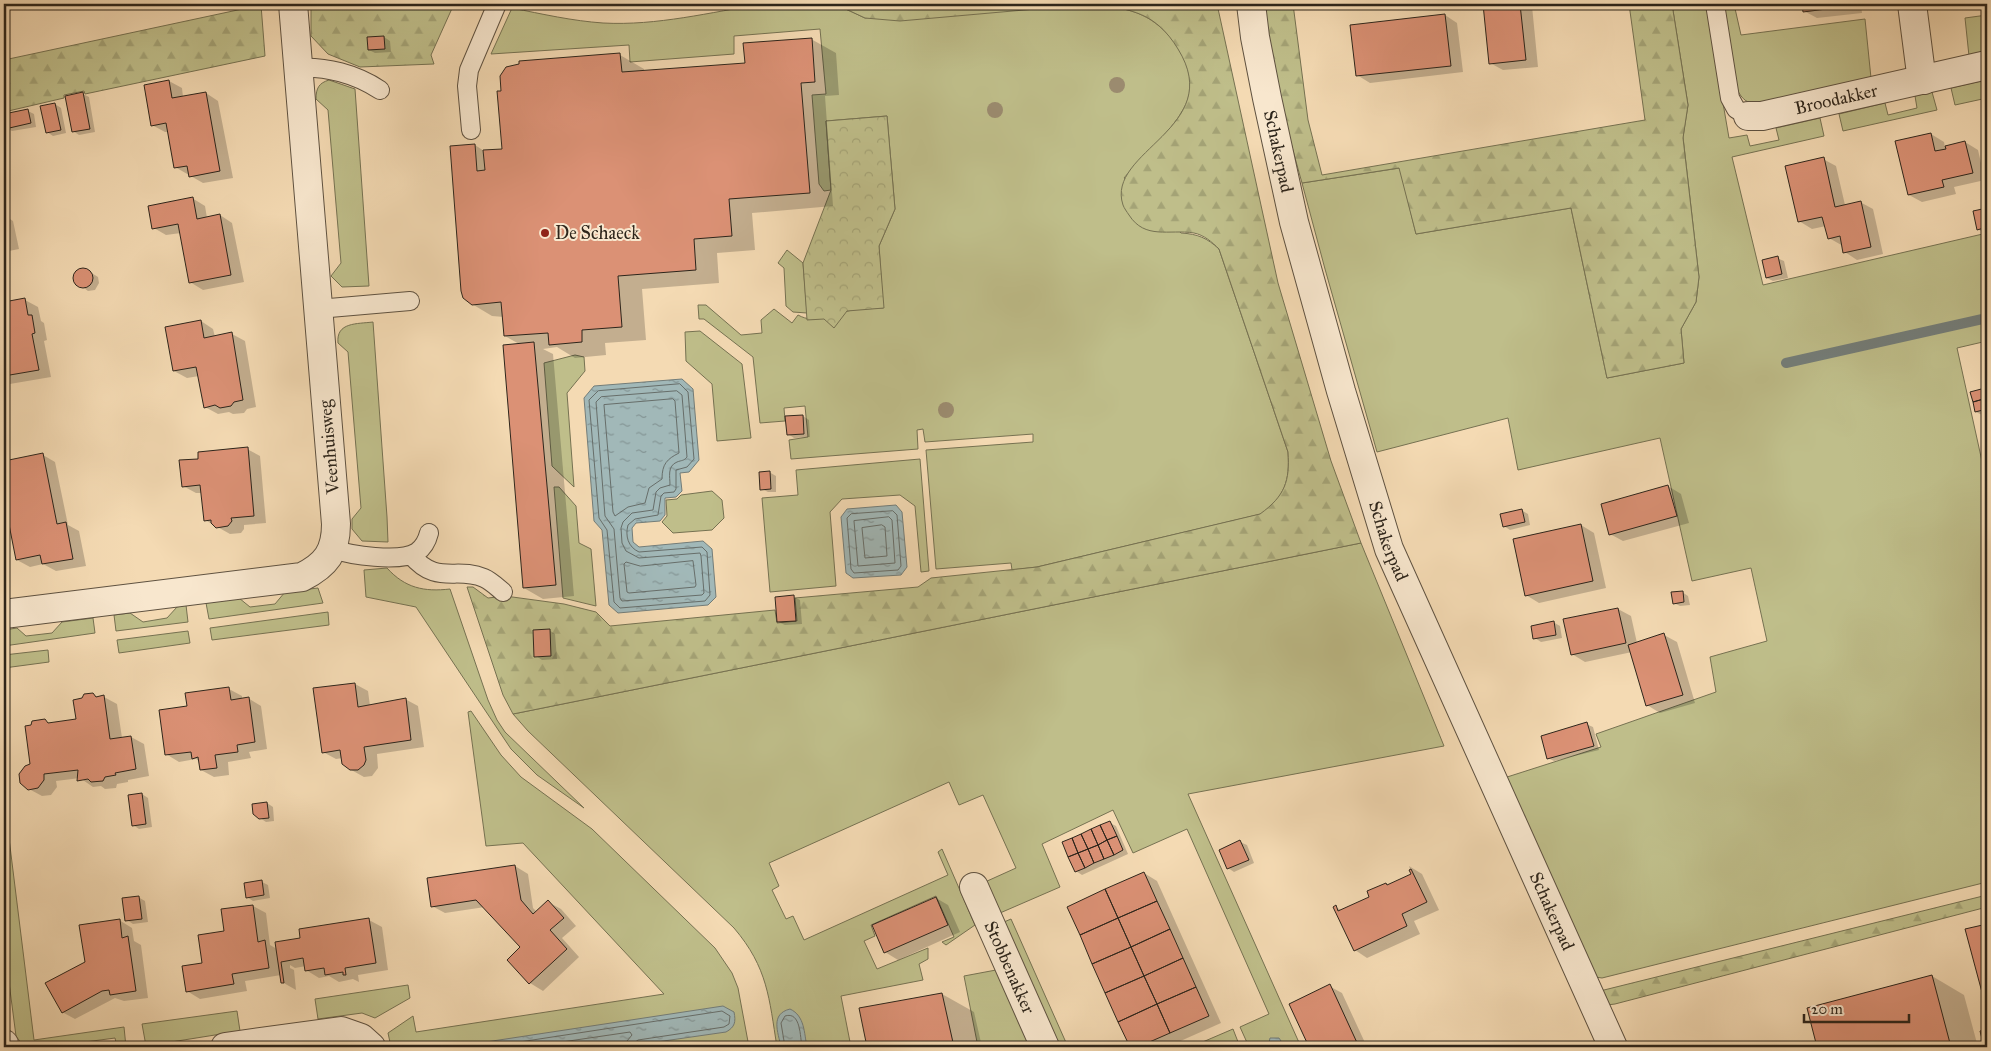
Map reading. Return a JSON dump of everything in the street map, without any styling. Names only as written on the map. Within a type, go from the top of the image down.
[{"type":"street","name":"Veenhuisweg","points":[[4,614],[302,577],[319,567],[332,549],[336,537],[336,524],[293,4]]},
{"type":"street","name":"Schakerpad","points":[[1252,4],[1255,37],[1294,222],[1341,391],[1390,549],[1613,1047]]},
{"type":"street","points":[[1912,4],[1919,59],[1924,80]]},
{"type":"street","name":"Broodakker","points":[[1748,116],[1762,116],[1987,65]]},
{"type":"street","name":"Stobbenakker","points":[[974,887],[1045,1047]]},
{"type":"street","points":[[225,1047],[340,1030],[361,1038],[372,1047]]},
{"type":"lane","points":[[471,130],[467,86],[469,70],[497,4]]},
{"type":"lane","points":[[1715,4],[1730,98],[1736,109],[1748,116]]},
{"type":"lane","points":[[298,68],[325,68],[361,80],[380,90]]},
{"type":"lane","points":[[318,309],[410,301]]},
{"type":"lane","points":[[332,549],[345,553],[393,557],[411,555],[423,546],[429,533]]},
{"type":"lane","points":[[411,555],[419,564],[430,571],[483,577],[502,592]]},
{"type":"green space","points":[[312,4],[454,4],[431,55],[434,64],[360,67],[328,54],[311,36]]},
{"type":"green space","points":[[763,4],[835,4],[865,18],[1092,4],[1138,13],[1166,32],[1175,43],[1188,68],[1189,95],[1184,108],[1172,126],[1124,178],[1181,233],[1202,237],[1219,249],[1288,452],[1287,480],[1276,501],[1261,514],[1037,567],[1012,570],[1011,563],[936,569],[926,450],[1033,442],[1033,434],[925,442],[923,429],[917,430],[918,449],[791,459],[789,440],[808,437],[805,406],[784,408],[785,421],[760,423],[753,357],[704,319],[699,319],[698,305],[706,305],[741,335],[762,333],[761,320],[774,309],[792,323],[798,315],[817,319],[852,310],[883,308],[879,246],[895,209],[887,116],[826,121],[831,190],[824,191],[819,184],[812,95],[826,94],[820,29],[734,36],[734,54],[630,62],[629,45],[491,54],[512,8],[580,21],[623,23],[684,18]]},
{"type":"green space","points":[[835,4],[1092,4],[900,21],[865,18]]},
{"type":"green space","points":[[1092,4],[1217,4],[1278,283],[1331,461],[1361,543],[513,714],[503,695],[467,587],[473,587],[488,598],[505,596],[564,604],[596,612],[610,626],[775,610],[777,623],[797,621],[795,598],[918,587],[931,578],[1037,567],[1260,514],[1275,501],[1287,480],[1288,452],[1219,249],[1208,239],[1198,234],[1158,232],[1142,228],[1135,223],[1123,205],[1122,186],[1131,169],[1177,119],[1188,99],[1189,76],[1178,49],[1170,37],[1152,20],[1131,11]]},
{"type":"green space","points":[[1265,4],[1293,4],[1308,120],[1322,175],[1645,120],[1629,4],[1672,4],[1688,105],[1683,138],[1699,277],[1696,302],[1681,329],[1684,363],[1607,378],[1571,208],[1416,234],[1399,168],[1302,183],[1274,71]]},
{"type":"green space","points":[[1672,4],[1706,4],[1729,138],[1747,135],[1750,146],[1779,140],[1776,128],[1820,118],[1824,136],[1732,157],[1763,285],[1987,233],[1987,341],[1957,348],[1987,484],[1987,882],[1602,978],[1595,977],[1504,778],[1601,747],[1596,734],[1716,692],[1710,657],[1767,641],[1751,568],[1692,581],[1660,438],[1518,470],[1508,418],[1377,452],[1302,183],[1400,168],[1416,234],[1571,208],[1607,378],[1684,363],[1681,329],[1696,302],[1699,277],[1683,137],[1688,105]]},
{"type":"green space","points":[[1723,4],[1734,4],[1741,35],[1865,19],[1871,78],[1759,104],[1743,99],[1737,89]]},
{"type":"green space","points":[[261,5],[265,56],[85,94],[84,91],[64,95],[64,98],[4,112],[4,60]]},
{"type":"green space","points":[[1987,15],[1987,52],[1969,56],[1965,18]]},
{"type":"green space","points":[[329,80],[355,89],[369,286],[342,287],[331,276],[341,263],[328,110],[316,99],[319,86]]},
{"type":"green space","points":[[1981,81],[1984,93],[1987,92],[1987,98],[1955,105],[1951,88]]},
{"type":"green space","points":[[1932,92],[1937,110],[1843,131],[1839,114],[1885,103],[1888,115],[1917,108],[1915,96]]},
{"type":"green space","points":[[887,116],[895,209],[879,246],[884,308],[847,311],[834,328],[824,319],[807,320],[803,263],[831,190],[826,121]]},
{"type":"green space","points":[[787,250],[803,263],[807,313],[793,312],[786,306],[784,268],[778,263]]},
{"type":"green space","points":[[373,322],[388,542],[362,541],[352,529],[352,519],[361,508],[348,352],[338,343],[340,331],[349,325]]},
{"type":"green space","points":[[700,331],[742,364],[751,438],[717,441],[712,384],[686,361],[685,332]]},
{"type":"green space","points":[[575,355],[584,357],[585,371],[567,393],[574,487],[552,466],[544,363]]},
{"type":"green space","points":[[920,459],[929,571],[921,572],[915,506],[900,495],[842,499],[830,512],[836,586],[770,592],[762,498],[798,495],[796,470]]},
{"type":"green space","points":[[554,487],[559,487],[576,506],[579,543],[591,549],[596,606],[563,598]]},
{"type":"green space","points":[[712,491],[722,500],[724,518],[712,530],[673,533],[662,522],[667,516],[666,500],[677,499],[681,495]]},
{"type":"green space","points":[[1361,543],[1444,746],[1188,794],[1301,1047],[1249,1047],[1240,1027],[1269,1014],[1187,829],[1133,853],[1113,810],[1042,844],[1060,887],[1000,913],[985,882],[1016,868],[983,795],[959,805],[949,782],[769,863],[779,886],[772,890],[786,919],[793,916],[804,940],[948,875],[938,852],[942,849],[975,925],[946,945],[942,942],[954,937],[936,896],[871,925],[875,936],[864,941],[877,969],[928,948],[928,959],[919,964],[923,980],[841,996],[851,1047],[777,1047],[769,998],[760,970],[754,957],[734,928],[528,731],[513,714]]},
{"type":"green space","points":[[387,568],[401,580],[416,587],[432,590],[450,589],[488,700],[497,720],[505,732],[584,808],[537,775],[511,749],[416,607],[366,597],[364,570]]},
{"type":"green space","points":[[318,588],[323,603],[209,619],[206,603],[239,598],[250,607],[275,604],[285,592]]},
{"type":"green space","points":[[186,605],[188,622],[116,631],[114,615],[130,613],[143,622],[167,618],[177,607]]},
{"type":"green space","points":[[328,612],[329,625],[212,640],[210,628]]},
{"type":"green space","points":[[93,618],[95,633],[4,646],[4,630],[17,628],[26,636],[52,633],[62,622]]},
{"type":"green space","points":[[188,631],[190,643],[119,653],[117,640]]},
{"type":"green space","points":[[48,650],[49,662],[4,668],[4,655]]},
{"type":"green space","points":[[471,711],[501,755],[521,777],[592,829],[715,948],[732,973],[738,988],[749,1047],[391,1047],[388,1033],[413,1016],[416,1032],[664,994],[523,843],[486,846],[468,712]]},
{"type":"green space","points":[[4,798],[34,1040],[124,1027],[126,1047],[117,1047],[115,1038],[85,1042],[86,1047],[24,1047],[16,1036],[4,944]]},
{"type":"green space","points":[[1987,895],[1987,907],[1615,1004],[1607,1005],[1600,991]]},
{"type":"green space","points":[[1011,919],[1068,1047],[1060,1047],[1004,922]]},
{"type":"green space","points":[[996,970],[1030,1047],[978,1047],[964,976]]},
{"type":"green space","points":[[408,985],[410,998],[375,1018],[362,1013],[318,1019],[315,999]]},
{"type":"green space","points":[[237,1011],[240,1031],[146,1046],[142,1024]]},
{"type":"green space","points":[[1233,1029],[1240,1047],[1191,1047]]},
{"type":"water","points":[[682,379],[693,389],[699,460],[689,472],[680,473],[682,491],[676,497],[665,498],[665,515],[660,521],[636,523],[632,528],[633,542],[639,547],[703,541],[712,549],[716,597],[708,605],[618,613],[609,605],[602,530],[594,521],[584,398],[594,386]]},
{"type":"water","points":[[896,505],[902,512],[907,567],[901,575],[853,578],[846,573],[841,517],[847,509]]},
{"type":"water","points":[[723,1006],[734,1012],[735,1016],[733,1026],[726,1032],[622,1047],[453,1047]]},
{"type":"water","points":[[790,1009],[801,1020],[807,1047],[781,1047],[777,1030],[778,1019],[784,1011]]},
{"type":"water","points":[[1270,1038],[1279,1038],[1285,1047],[1268,1047]]},
{"type":"building","points":[[1483,4],[1520,4],[1526,60],[1489,64]]},
{"type":"building","points":[[1802,4],[1850,4],[1850,6],[1803,12]]},
{"type":"building","points":[[1445,14],[1451,66],[1356,76],[1350,25]]},
{"type":"building","points":[[384,36],[385,49],[368,50],[367,37]]},
{"type":"building","points":[[812,38],[815,82],[801,83],[810,193],[729,199],[732,236],[694,239],[696,270],[618,276],[622,327],[582,330],[582,342],[549,345],[548,333],[504,336],[501,302],[472,305],[463,298],[450,146],[475,144],[477,171],[485,170],[483,150],[502,149],[497,91],[501,91],[500,76],[506,67],[519,64],[519,61],[620,53],[622,72],[745,63],[743,43]]},
{"type":"building","points":[[169,80],[172,98],[206,92],[220,171],[189,177],[187,166],[174,168],[166,123],[151,126],[144,85]]},
{"type":"building","points":[[83,92],[90,129],[72,132],[65,96]]},
{"type":"building","points":[[55,103],[61,130],[46,133],[40,106]]},
{"type":"building","points":[[28,109],[31,123],[5,129],[4,114]]},
{"type":"building","points":[[1931,133],[1935,151],[1946,149],[1945,146],[1965,141],[1973,173],[1942,180],[1944,187],[1908,195],[1895,141]]},
{"type":"building","points":[[1824,157],[1835,207],[1861,201],[1871,247],[1843,253],[1840,236],[1828,239],[1822,217],[1798,222],[1785,166]]},
{"type":"building","points":[[193,197],[197,219],[220,214],[231,275],[189,283],[178,224],[152,229],[148,206]]},
{"type":"building","points":[[1987,208],[1987,227],[1977,230],[1973,211]]},
{"type":"building","points":[[1778,256],[1782,274],[1766,278],[1762,260]]},
{"type":"building","points":[[83,268],[90,271],[93,278],[90,285],[83,288],[76,285],[73,278],[76,271]]},
{"type":"building","points":[[25,298],[28,315],[32,315],[35,333],[32,334],[39,370],[4,376],[4,302]]},
{"type":"building","points":[[201,320],[204,338],[232,332],[243,400],[234,402],[231,406],[220,408],[215,405],[204,408],[196,367],[173,371],[165,327]]},
{"type":"building","points":[[534,342],[556,585],[523,588],[503,345]]},
{"type":"building","points":[[1985,388],[1987,398],[1973,402],[1970,392]]},
{"type":"building","points":[[1987,398],[1987,409],[1975,412],[1973,402]]},
{"type":"building","points":[[803,415],[804,434],[787,435],[785,416]]},
{"type":"building","points":[[248,447],[254,516],[231,518],[232,521],[228,526],[216,528],[211,523],[211,520],[204,521],[200,485],[182,487],[179,460],[198,459],[198,452]]},
{"type":"building","points":[[43,453],[57,524],[66,522],[73,559],[42,564],[40,555],[16,560],[4,499],[4,461]]},
{"type":"building","points":[[770,471],[771,489],[760,490],[759,472]]},
{"type":"building","points":[[1668,485],[1677,516],[1609,535],[1601,504]]},
{"type":"building","points":[[1522,509],[1525,522],[1503,527],[1500,514]]},
{"type":"building","points":[[1581,524],[1593,581],[1525,596],[1513,539]]},
{"type":"building","points":[[1683,591],[1684,602],[1673,604],[1671,592]]},
{"type":"building","points":[[794,595],[796,621],[777,622],[775,597]]},
{"type":"building","points":[[1618,608],[1626,643],[1571,655],[1563,619]]},
{"type":"building","points":[[1554,621],[1556,635],[1533,639],[1531,626]]},
{"type":"building","points":[[550,629],[551,656],[534,657],[533,630]]},
{"type":"building","points":[[1664,633],[1683,695],[1646,706],[1628,645]]},
{"type":"building","points":[[355,683],[358,707],[406,698],[411,740],[364,747],[366,760],[364,765],[358,770],[350,770],[342,764],[340,750],[322,753],[313,688]]},
{"type":"building","points":[[229,687],[231,700],[249,697],[255,742],[237,745],[238,752],[215,755],[217,768],[200,770],[198,757],[192,759],[191,752],[165,755],[159,710],[187,706],[185,693]]},
{"type":"building","points":[[93,693],[96,697],[104,695],[110,739],[131,736],[136,769],[115,773],[116,775],[105,777],[103,781],[91,782],[88,779],[77,781],[78,770],[44,774],[44,780],[38,788],[28,790],[20,783],[19,774],[25,766],[30,764],[25,726],[31,725],[32,721],[45,719],[48,723],[76,719],[73,700],[82,698],[84,694]]},
{"type":"building","points":[[1587,722],[1594,746],[1547,759],[1541,736]]},
{"type":"building","points":[[142,793],[146,824],[132,826],[128,795]]},
{"type":"building","points":[[267,802],[269,818],[259,819],[253,814],[252,804]]},
{"type":"building","points":[[1110,821],[1117,836],[1107,840],[1100,825]]},
{"type":"building","points":[[1100,825],[1107,840],[1098,845],[1091,829]]},
{"type":"building","points":[[1091,829],[1098,845],[1088,849],[1081,834]]},
{"type":"building","points":[[1081,834],[1088,849],[1078,853],[1072,838]]},
{"type":"building","points":[[1117,836],[1123,850],[1114,855],[1107,840]]},
{"type":"building","points":[[1072,838],[1078,853],[1068,857],[1062,842]]},
{"type":"building","points":[[1107,840],[1114,855],[1104,859],[1098,845]]},
{"type":"building","points":[[1240,840],[1249,860],[1227,869],[1219,850]]},
{"type":"building","points":[[1098,845],[1104,859],[1094,863],[1088,849]]},
{"type":"building","points":[[1088,849],[1094,863],[1085,868],[1078,853]]},
{"type":"building","points":[[1078,853],[1085,868],[1075,872],[1068,857]]},
{"type":"building","points":[[515,865],[521,900],[533,914],[548,900],[564,918],[550,930],[567,949],[529,984],[507,960],[520,947],[476,900],[431,907],[427,878]]},
{"type":"building","points":[[1411,869],[1427,902],[1402,914],[1407,926],[1354,951],[1333,907],[1336,905],[1338,911],[1369,897],[1367,891],[1386,883],[1387,885],[1411,874],[1409,870]]},
{"type":"building","points":[[1144,872],[1157,901],[1118,918],[1105,889]]},
{"type":"building","points":[[262,880],[264,895],[246,898],[244,883]]},
{"type":"building","points":[[1105,889],[1118,918],[1080,935],[1067,907]]},
{"type":"building","points":[[139,896],[142,919],[125,921],[122,898]]},
{"type":"building","points":[[936,897],[948,925],[884,953],[872,925]]},
{"type":"building","points":[[1157,901],[1170,929],[1131,947],[1118,918]]},
{"type":"building","points":[[253,905],[258,942],[265,940],[269,968],[232,974],[234,984],[186,992],[182,966],[202,963],[198,935],[224,931],[221,909]]},
{"type":"building","points":[[369,918],[376,963],[345,968],[346,975],[343,975],[343,972],[325,975],[324,968],[305,971],[303,958],[281,962],[284,983],[281,983],[275,942],[300,938],[299,929]]},
{"type":"building","points":[[1118,918],[1131,947],[1092,964],[1080,935]]},
{"type":"building","points":[[120,919],[122,938],[128,936],[136,991],[110,995],[109,990],[102,991],[62,1013],[45,983],[85,962],[79,925]]},
{"type":"building","points":[[1987,924],[1987,1011],[1965,929]]},
{"type":"building","points":[[1170,929],[1183,958],[1144,976],[1131,947]]},
{"type":"building","points":[[1131,947],[1144,976],[1105,993],[1092,964]]},
{"type":"building","points":[[1183,958],[1196,987],[1157,1004],[1144,976]]},
{"type":"building","points":[[1932,975],[1951,1047],[1817,1047],[1807,1008]]},
{"type":"building","points":[[1144,976],[1157,1004],[1118,1022],[1105,993]]},
{"type":"building","points":[[1330,984],[1359,1047],[1309,1047],[1289,1004]]},
{"type":"building","points":[[1196,987],[1209,1016],[1170,1033],[1157,1004]]},
{"type":"building","points":[[942,993],[954,1047],[867,1047],[859,1008]]},
{"type":"building","points":[[1157,1004],[1170,1033],[1138,1047],[1130,1047],[1118,1022]]},
{"type":"building","points":[[1987,1029],[1987,1047],[1984,1047],[1980,1031]]},
{"type":"waterway","points":[[1786,363],[1987,318]]},
{"type":"place","name":"De Schaeck","points":[[545,233]]}]
